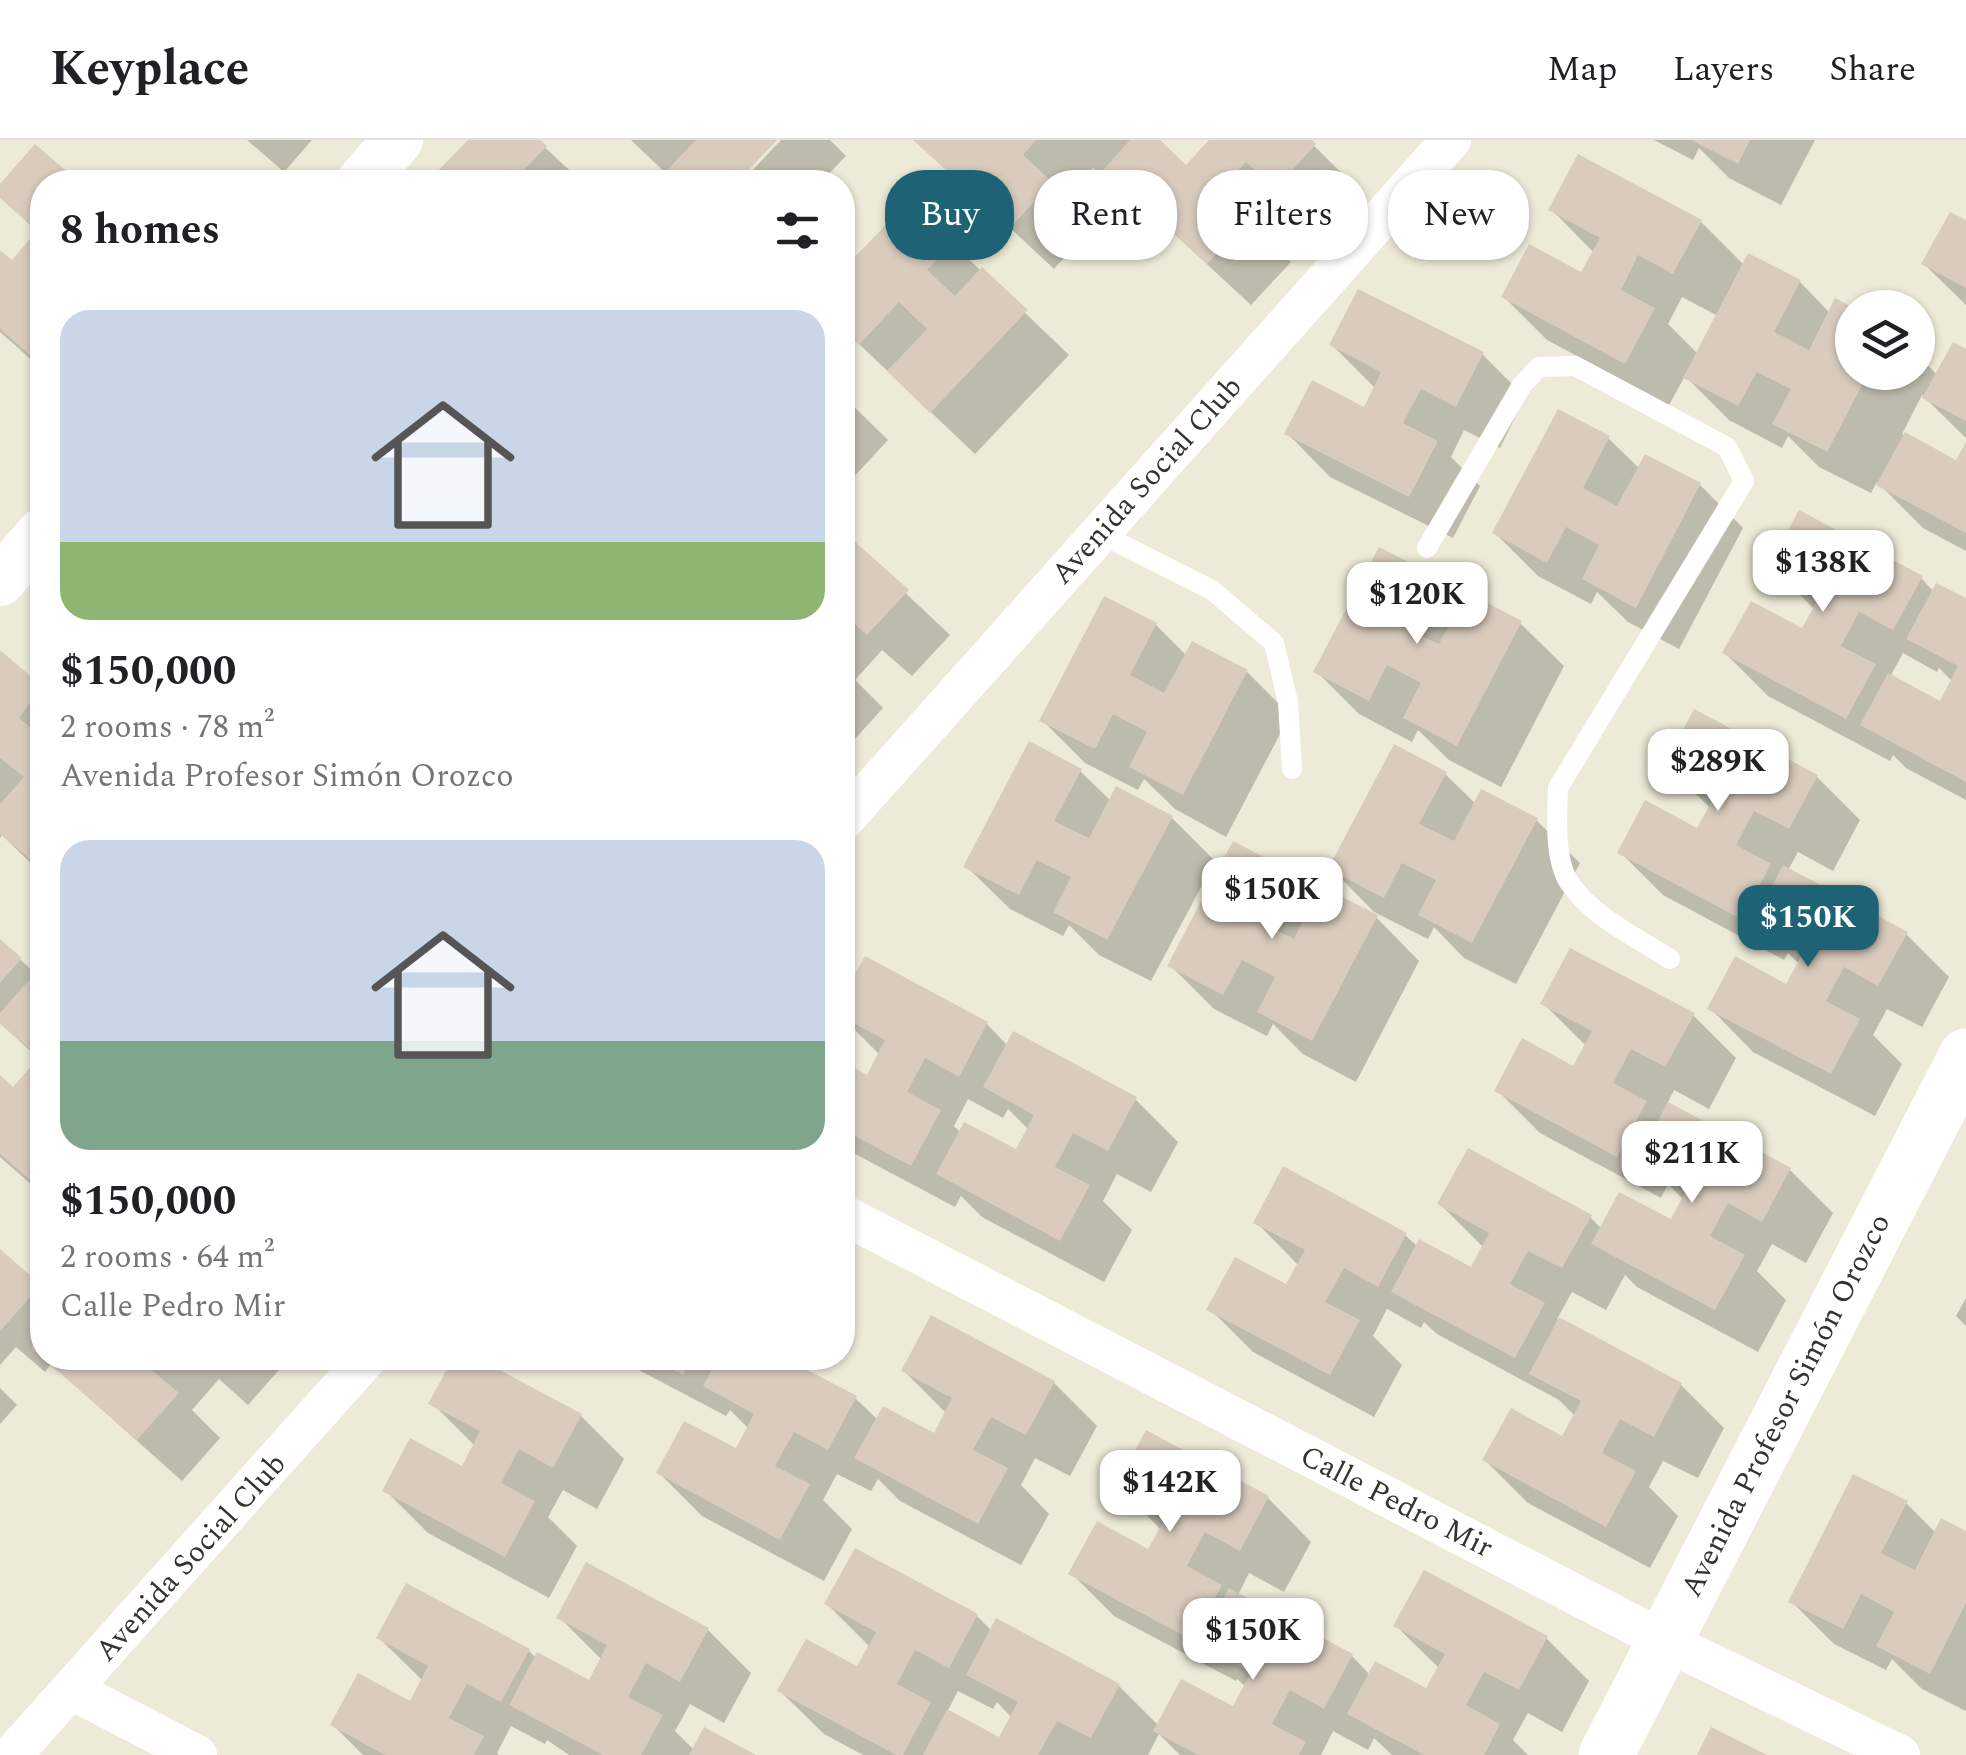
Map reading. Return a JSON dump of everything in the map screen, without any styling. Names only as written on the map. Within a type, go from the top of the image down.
[{"type":"main road","name":"Avenida Profesor Simón Orozco","points":[[1606,1755],[1966,1056]]},
{"type":"street","points":[[371,170],[398,140]]},
{"type":"street","name":"Avenida Social Club","points":[[855,807],[1451,140]]},
{"type":"street","name":"Calle Pedro Mir","points":[[855,1221],[1663,1640],[1900,1755]]},
{"type":"street","name":"Avenida Social Club","points":[[12,1755],[357,1370]]},
{"type":"street","points":[[72,1690],[198,1755]]},
{"type":"lane","points":[[1426,548],[1522,385],[1538,367],[1575,366],[1727,447],[1744,480],[1558,788],[1556,832],[1567,880],[1594,909],[1670,958]]},
{"type":"lane","points":[[1098,533],[1212,590],[1274,643],[1288,702],[1292,769]]},
{"type":"building","points":[[468,140],[540,140],[547,146],[524,170],[439,170]]},
{"type":"building","points":[[696,140],[777,140],[748,170],[667,170]]},
{"type":"building","points":[[913,140],[1036,140],[1023,155],[1039,170],[1034,170],[1034,202],[1014,224],[1014,170],[946,170]]},
{"type":"building","points":[[1130,140],[1160,140],[1186,165],[1209,140],[1312,140],[1316,144],[1292,170],[1255,170],[1246,162],[1239,170],[1197,170],[1197,255],[1177,237],[1177,170],[1103,170]]},
{"type":"building","points":[[1691,140],[1750,140],[1738,164]]},
{"type":"building","points":[[35,144],[65,170],[30,170],[30,225],[0,198],[0,184]]},
{"type":"building","points":[[1578,154],[1702,220],[1673,274],[1638,255],[1621,290],[1655,308],[1625,364],[1501,297],[1521,260],[1529,260],[1529,244],[1581,272],[1600,238],[1548,210]]},
{"type":"building","points":[[1950,212],[1966,220],[1966,288],[1921,264]]},
{"type":"building","points":[[885,226],[885,260],[936,260],[927,270],[955,296],[982,267],[1028,310],[930,413],[887,371],[927,329],[899,302],[859,345],[855,341],[855,257]]},
{"type":"building","points":[[30,239],[30,355],[0,329],[0,250],[12,260]]},
{"type":"building","points":[[1748,253],[1801,280],[1774,332],[1809,350],[1835,298],[1835,390],[1860,390],[1827,452],[1772,424],[1791,389],[1757,372],[1738,406],[1683,378]]},
{"type":"building","points":[[1358,289],[1484,352],[1456,407],[1421,389],[1403,423],[1438,441],[1409,497],[1284,434],[1312,380],[1364,407],[1381,372],[1329,345]]},
{"type":"building","points":[[1953,342],[1966,349],[1966,421],[1922,398],[1926,390],[1935,390],[1935,375]]},
{"type":"building","points":[[1558,409],[1610,436],[1583,488],[1617,506],[1645,454],[1701,483],[1636,608],[1582,579],[1599,545],[1566,527],[1547,563],[1492,533]]},
{"type":"building","points":[[1905,432],[1956,460],[1966,442],[1966,533],[1876,485]]},
{"type":"building","points":[[1799,510],[1923,576],[1893,630],[1859,612],[1841,646],[1876,664],[1846,719],[1722,653],[1751,601],[1802,628],[1821,594],[1768,567]]},
{"type":"building","points":[[855,542],[909,590],[867,635],[855,624]]},
{"type":"building","points":[[1379,547],[1432,574],[1404,627],[1439,644],[1466,592],[1522,621],[1457,746],[1403,718],[1421,683],[1387,665],[1369,701],[1313,672]]},
{"type":"building","points":[[1936,583],[1966,598],[1966,782],[1860,725],[1888,673],[1940,701],[1958,666],[1906,639]]},
{"type":"building","points":[[1104,596],[1157,623],[1130,675],[1164,693],[1192,641],[1248,670],[1183,795],[1129,767],[1147,732],[1113,714],[1095,749],[1039,721]]},
{"type":"building","points":[[0,650],[30,676],[30,703],[19,718],[30,727],[30,859],[0,834],[0,804],[24,777],[0,758]]},
{"type":"building","points":[[1694,709],[1818,775],[1789,829],[1754,811],[1736,845],[1771,864],[1741,919],[1617,853],[1645,800],[1697,828],[1716,794],[1664,765]]},
{"type":"building","points":[[1029,741],[1082,769],[1054,821],[1089,838],[1116,786],[1173,816],[1107,940],[1053,912],[1071,877],[1037,860],[1019,895],[963,867]]},
{"type":"building","points":[[1394,744],[1447,772],[1419,824],[1454,841],[1481,789],[1538,818],[1472,943],[1418,915],[1436,880],[1402,863],[1384,898],[1328,869]]},
{"type":"building","points":[[1233,841],[1286,869],[1258,921],[1294,939],[1320,886],[1378,915],[1312,1041],[1257,1012],[1275,977],[1242,960],[1223,995],[1167,966]]},
{"type":"building","points":[[1783,865],[1908,932],[1878,986],[1844,967],[1826,1001],[1860,1019],[1831,1074],[1707,1009],[1735,956],[1786,984],[1805,949],[1753,922]]},
{"type":"building","points":[[0,939],[22,958],[0,983]]},
{"type":"building","points":[[1570,948],[1695,1013],[1665,1067],[1631,1049],[1613,1083],[1647,1101],[1617,1157],[1494,1091],[1522,1038],[1573,1066],[1592,1031],[1540,1004]]},
{"type":"building","points":[[865,956],[988,1022],[959,1077],[925,1058],[907,1092],[941,1110],[911,1166],[855,1136],[855,1068],[867,1075],[885,1040],[855,1024],[855,974]]},
{"type":"building","points":[[30,979],[30,1049],[0,1024],[0,1013]]},
{"type":"building","points":[[1013,1031],[1137,1097],[1108,1151],[1073,1133],[1055,1167],[1090,1185],[1060,1241],[936,1174],[964,1122],[1016,1149],[1034,1115],[983,1087]]},
{"type":"building","points":[[30,1067],[30,1180],[0,1154],[0,1075],[13,1087]]},
{"type":"building","points":[[1668,1102],[1791,1168],[1762,1222],[1728,1203],[1710,1236],[1745,1255],[1715,1310],[1591,1244],[1619,1192],[1671,1219],[1689,1185],[1638,1157]]},
{"type":"building","points":[[1468,1148],[1592,1215],[1562,1268],[1528,1251],[1510,1284],[1545,1303],[1515,1358],[1391,1292],[1419,1239],[1471,1267],[1489,1233],[1437,1204]]},
{"type":"building","points":[[1283,1166],[1407,1233],[1378,1287],[1344,1268],[1325,1302],[1360,1320],[1330,1375],[1206,1310],[1235,1257],[1286,1284],[1305,1250],[1253,1223]]},
{"type":"building","points":[[0,1249],[30,1275],[30,1297],[0,1331]]},
{"type":"building","points":[[931,1315],[1055,1381],[1026,1435],[991,1417],[973,1450],[1008,1468],[978,1524],[854,1458],[883,1406],[934,1433],[952,1398],[901,1371]]},
{"type":"building","points":[[1559,1317],[1682,1383],[1654,1437],[1620,1419],[1602,1453],[1636,1471],[1606,1527],[1482,1460],[1511,1408],[1562,1436],[1581,1401],[1529,1374]]},
{"type":"building","points":[[57,1370],[151,1370],[179,1393],[137,1440]]},
{"type":"building","points":[[446,1370],[500,1370],[582,1414],[553,1468],[519,1449],[501,1483],[535,1501],[505,1557],[382,1491],[410,1438],[462,1466],[480,1431],[428,1404]]},
{"type":"building","points":[[712,1370],[807,1370],[857,1396],[828,1450],[794,1432],[775,1466],[810,1484],[780,1540],[656,1473],[684,1421],[736,1448],[754,1414],[703,1386]]},
{"type":"building","points":[[1146,1430],[1269,1496],[1240,1551],[1205,1532],[1187,1566],[1222,1585],[1192,1640],[1068,1574],[1097,1521],[1148,1549],[1167,1515],[1115,1487]]},
{"type":"building","points":[[1853,1474],[1908,1501],[1881,1553],[1915,1570],[1941,1518],[1966,1531],[1966,1603],[1930,1674],[1876,1646],[1894,1612],[1861,1594],[1843,1629],[1788,1602]]},
{"type":"building","points":[[855,1548],[978,1614],[949,1668],[915,1650],[897,1684],[931,1702],[903,1755],[896,1755],[777,1691],[806,1639],[857,1666],[876,1632],[824,1604]]},
{"type":"building","points":[[586,1562],[709,1628],[680,1682],[646,1663],[628,1697],[663,1715],[641,1755],[603,1755],[509,1705],[537,1652],[589,1680],[607,1645],[556,1618]]},
{"type":"building","points":[[1424,1570],[1548,1636],[1519,1690],[1484,1672],[1466,1705],[1500,1724],[1484,1755],[1424,1755],[1347,1714],[1375,1661],[1426,1688],[1445,1654],[1393,1626]]},
{"type":"building","points":[[406,1583],[530,1649],[501,1702],[467,1684],[449,1718],[484,1736],[474,1755],[385,1755],[330,1725],[358,1673],[410,1701],[428,1666],[376,1638]]},
{"type":"building","points":[[1229,1588],[1353,1654],[1324,1709],[1290,1690],[1272,1724],[1306,1742],[1299,1755],[1198,1755],[1153,1731],[1181,1679],[1233,1706],[1251,1672],[1199,1645]]},
{"type":"building","points":[[996,1618],[1120,1684],[1091,1738],[1057,1721],[1038,1755],[923,1755],[947,1709],[999,1737],[1018,1702],[966,1675]]},
{"type":"building","points":[[704,1727],[756,1755],[689,1755]]},
{"type":"building","points":[[1711,1727],[1767,1755],[1697,1755]]}]
